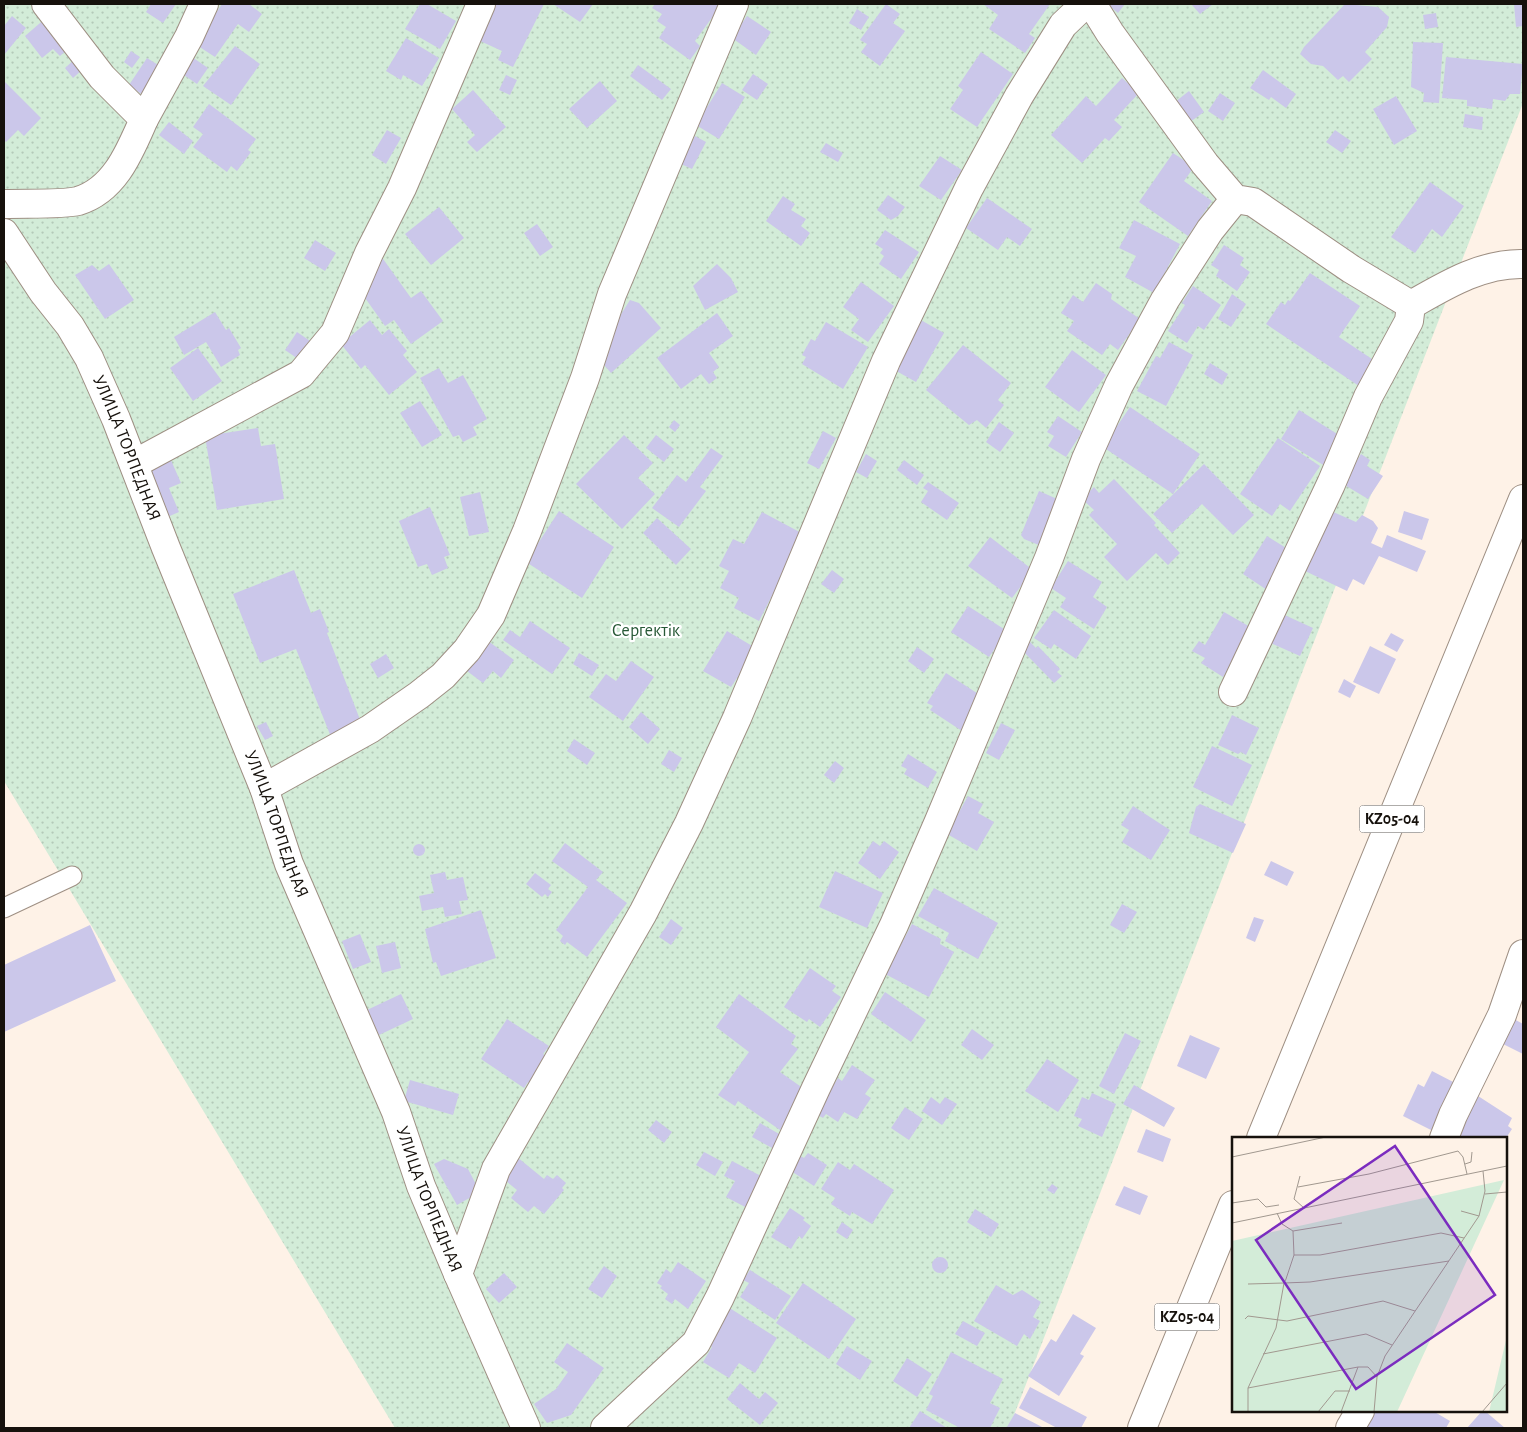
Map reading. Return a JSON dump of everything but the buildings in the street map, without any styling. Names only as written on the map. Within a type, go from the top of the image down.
[{"type":"street","points":[[46,4],[102,77],[144,119]]},
{"type":"street","points":[[4,204],[77,201],[99,190],[118,170],[131,150],[144,119],[189,37],[204,4]]},
{"type":"street","points":[[134,464],[301,374],[335,333],[369,253],[402,188],[481,4]]},
{"type":"street","points":[[264,788],[370,729],[419,695],[443,676],[467,650],[491,615],[527,532],[585,378],[612,294],[734,4]]},
{"type":"street","points":[[458,1274],[496,1169],[642,913],[689,823],[737,718],[886,361],[969,188],[1019,96],[1063,25],[1085,4]]},
{"type":"street","points":[[1092,4],[1110,33],[1206,164],[1235,199],[1253,202],[1351,269],[1411,305]]},
{"type":"street","points":[[605,1428],[696,1343],[720,1297],[932,838],[1045,567],[1086,458],[1120,385],[1165,300],[1210,230],[1235,199]]},
{"type":"street","name":"УЛИЦА ТОРПЕДНАЯ","points":[[4,233],[43,292],[70,326],[89,358],[134,464],[166,548],[264,788],[289,864],[396,1112],[422,1186],[458,1274],[526,1428]]},
{"type":"street","points":[[1411,305],[1456,280],[1478,272],[1512,264],[1523,264]]},
{"type":"street","points":[[1233,692],[1316,516],[1364,406],[1389,355],[1409,321],[1411,305]]},
{"type":"street","name":"KZ05-04","points":[[1261,1137],[1523,499]]},
{"type":"street","points":[[1444,1137],[1453,1115],[1502,1014],[1523,954]]},
{"type":"street","name":"KZ05-04","points":[[1142,1428],[1232,1207]]},
{"type":"street","points":[[1350,1428],[1359,1412]]},
{"type":"lane","points":[[4,908],[72,876]]},
{"type":"green space","name":"Сергектік","points":[[4,4],[1523,4],[1523,103],[1009,1428],[395,1428],[4,781]]}]
